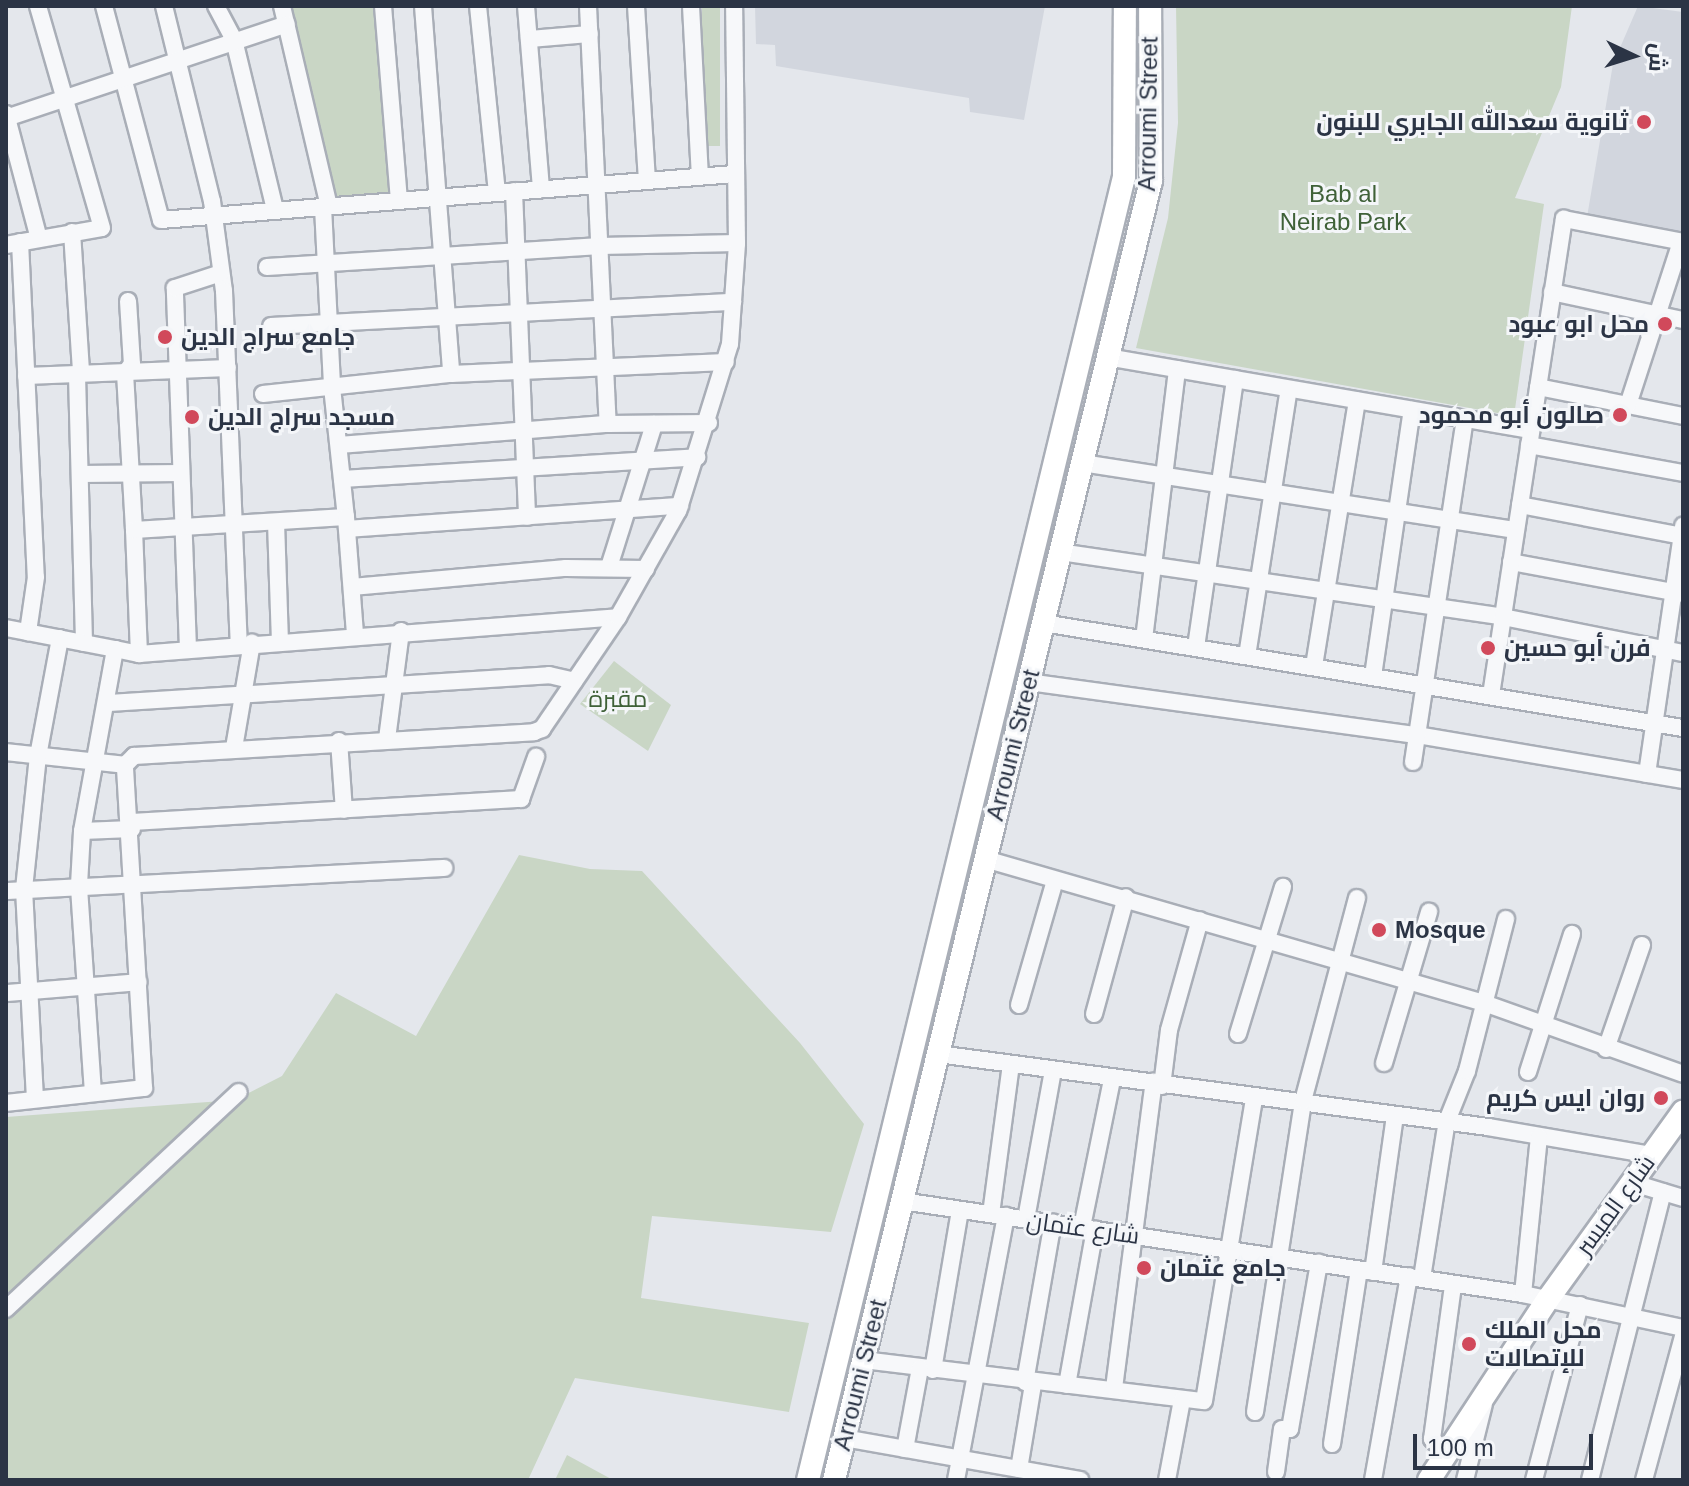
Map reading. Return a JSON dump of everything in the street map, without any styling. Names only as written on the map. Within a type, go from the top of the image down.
[{"type":"main road","name":"Arroumi Street","points":[[808,1480],[1124,177],[1125,6]]},
{"type":"main road","name":"Arroumi Street","points":[[834,1480],[1151,181],[1150,6]]},
{"type":"main road","name":"شارع الميسر","points":[[1429,1480],[1548,1299],[1630,1182],[1679,1125]]},
{"type":"street","points":[[28,632],[36,577],[26,376],[13,244],[102,228],[38,6]]},
{"type":"street","points":[[104,6],[161,220],[734,174]]},
{"type":"street","points":[[164,6],[211,214],[221,273],[246,644],[243,695],[234,748]]},
{"type":"street","points":[[216,6],[234,40],[275,210]]},
{"type":"street","points":[[282,6],[326,206],[332,387],[355,634]]},
{"type":"street","points":[[383,6],[399,200]]},
{"type":"street","points":[[423,6],[451,374]]},
{"type":"street","points":[[478,6],[515,253],[527,517]]},
{"type":"street","points":[[526,6],[541,189]]},
{"type":"street","points":[[588,6],[608,424]]},
{"type":"street","points":[[636,6],[647,181]]},
{"type":"street","points":[[691,6],[700,176]]},
{"type":"street","points":[[6,752],[125,765],[134,756],[339,741],[534,732],[542,729],[618,617],[680,506],[726,362],[737,243],[734,6]]},
{"type":"street","points":[[39,239],[6,117],[124,81],[287,24]]},
{"type":"street","points":[[529,39],[590,34]]},
{"type":"street","points":[[1491,695],[1564,219],[1682,242],[1628,405]]},
{"type":"street","points":[[72,232],[81,370],[77,375],[84,643]]},
{"type":"street","points":[[267,267],[444,259],[600,246],[737,243]]},
{"type":"street","points":[[188,649],[177,284],[221,273]]},
{"type":"street","points":[[1552,292],[1683,320]]},
{"type":"street","points":[[128,301],[132,364],[125,373],[139,654]]},
{"type":"street","points":[[271,326],[733,302]]},
{"type":"street","points":[[1107,357],[1465,419],[1530,438],[1683,473]]},
{"type":"street","points":[[263,394],[451,374],[726,362]]},
{"type":"street","points":[[26,376],[228,368]]},
{"type":"street","points":[[1144,639],[1177,369]]},
{"type":"street","points":[[1196,647],[1235,379]]},
{"type":"street","points":[[1538,387],[1683,416]]},
{"type":"street","points":[[1247,656],[1289,389]]},
{"type":"street","points":[[1314,666],[1357,400]]},
{"type":"street","points":[[1373,676],[1412,410]]},
{"type":"street","points":[[1413,762],[1465,419]]},
{"type":"street","points":[[339,445],[523,429],[709,423]]},
{"type":"street","points":[[609,567],[654,424]]},
{"type":"street","points":[[342,479],[524,464],[697,457]]},
{"type":"street","points":[[1082,463],[1516,530]]},
{"type":"street","points":[[80,474],[181,473]]},
{"type":"street","points":[[1520,505],[1682,533],[1677,593],[1647,774]]},
{"type":"street","points":[[134,530],[276,522],[347,523],[527,517],[680,506]]},
{"type":"street","points":[[276,522],[280,641]]},
{"type":"street","points":[[1060,552],[1503,617],[1683,653]]},
{"type":"street","points":[[1511,562],[1677,593]]},
{"type":"street","points":[[352,587],[609,567],[646,569]]},
{"type":"street","points":[[7,633],[28,632],[139,654],[355,634],[618,617]]},
{"type":"street","points":[[1043,623],[1683,728]]},
{"type":"street","points":[[387,739],[401,631]]},
{"type":"street","points":[[35,1099],[24,889],[38,756],[60,638]]},
{"type":"street","points":[[93,1093],[79,885],[82,831],[109,703],[115,649]]},
{"type":"street","points":[[109,703],[549,675],[574,681]]},
{"type":"street","points":[[1028,682],[1417,735],[1683,780]]},
{"type":"street","points":[[339,741],[344,810]]},
{"type":"street","points":[[82,831],[521,799],[536,757]]},
{"type":"street","points":[[6,1103],[144,1088],[132,825],[125,765]]},
{"type":"street","points":[[985,859],[1126,897],[1484,1003],[1683,1074]]},
{"type":"street","points":[[6,891],[444,868]]},
{"type":"street","points":[[1019,1005],[1055,880]]},
{"type":"street","points":[[1238,1034],[1283,887]]},
{"type":"street","points":[[1094,1014],[1126,897]]},
{"type":"street","points":[[1255,1412],[1303,1101],[1357,898]]},
{"type":"street","points":[[1384,1063],[1429,912]]},
{"type":"street","points":[[1373,1480],[1447,1121],[1467,1071],[1506,919]]},
{"type":"street","points":[[1114,1388],[1158,1084],[1169,1030],[1200,920]]},
{"type":"street","points":[[1528,1072],[1572,934]]},
{"type":"street","points":[[1606,1049],[1642,945]]},
{"type":"street","points":[[6,993],[139,982]]},
{"type":"street","points":[[938,1054],[1254,1099],[1303,1101],[1447,1121],[1651,1155]]},
{"type":"street","points":[[956,1480],[977,1376],[998,1215],[1011,1065]]},
{"type":"street","points":[[1026,1219],[1053,1070]]},
{"type":"street","points":[[1067,1385],[1112,1079]]},
{"type":"street","points":[[6,1309],[239,1092]]},
{"type":"street","points":[[863,1360],[1029,1383],[1114,1388],[1204,1401],[1254,1099]]},
{"type":"street","points":[[1332,1444],[1395,1116]]},
{"type":"street","points":[[1523,1294],[1539,1137]]},
{"type":"street","points":[[1630,1182],[1683,1198]]},
{"type":"street","points":[[1590,1480],[1663,1192]]},
{"type":"street","name":"شارع عثمان","points":[[902,1201],[1523,1294],[1683,1328]]},
{"type":"street","points":[[905,1449],[926,1369],[960,1210]]},
{"type":"street","points":[[1012,1472],[1053,1222]]},
{"type":"street","points":[[1276,1472],[1282,1429],[1290,1429],[1319,1263]]},
{"type":"street","points":[[1446,1453],[1432,1439],[1453,1285]]},
{"type":"street","points":[[1534,1480],[1580,1305]]},
{"type":"street","points":[[1644,1480],[1683,1336]]},
{"type":"street","points":[[1465,1480],[1487,1392]]},
{"type":"street","points":[[1167,1480],[1182,1400]]},
{"type":"street","points":[[844,1438],[961,1459],[1012,1472],[1080,1480]]},
{"type":"shaded area","points":[[755,6],[1045,6],[1024,120],[970,112],[969,98],[776,66],[775,45],[756,44]]},
{"type":"shaded area","points":[[1638,6],[1683,12],[1683,233],[1587,217],[1613,64]]},
{"type":"green space","points":[[288,6],[376,6],[393,193],[334,198]]},
{"type":"green space","points":[[702,6],[720,6],[720,146],[702,146]]},
{"type":"green space","name":"Bab al Neirab Park","points":[[1176,6],[1572,6],[1561,87],[1515,198],[1544,204],[1514,416],[1136,348],[1168,218],[1178,123]]},
{"type":"green space","name":"مقبرة","points":[[614,661],[671,705],[648,751],[580,704]]},
{"type":"green space","points":[[519,855],[590,869],[642,871],[800,1043],[864,1124],[831,1232],[652,1216],[641,1298],[809,1323],[789,1412],[575,1378],[528,1480],[6,1480],[6,1117],[235,1100],[282,1076],[336,993],[416,1036]]},
{"type":"green space","points":[[567,1455],[613,1480],[555,1480]]},
{"type":"place","name":"ثانوية سعدالله الجابري للبنون","points":[[1644,122]]},
{"type":"place","name":"محل ابو عبود","points":[[1665,324]]},
{"type":"place","name":"جامع سراج الدين","points":[[165,337]]},
{"type":"place","name":"صالون أبو محمود","points":[[1620,415]]},
{"type":"place","name":"مسجد سراج الدين","points":[[192,417]]},
{"type":"place","name":"فرن أبو حسين","points":[[1488,648]]},
{"type":"place","name":"Mosque","points":[[1379,930]]},
{"type":"place","name":"روان ايس كريم","points":[[1661,1098]]},
{"type":"place","name":"جامع عثمان","points":[[1144,1268]]},
{"type":"place","name":"محل الملك للإتصالات","points":[[1469,1344]]}]
